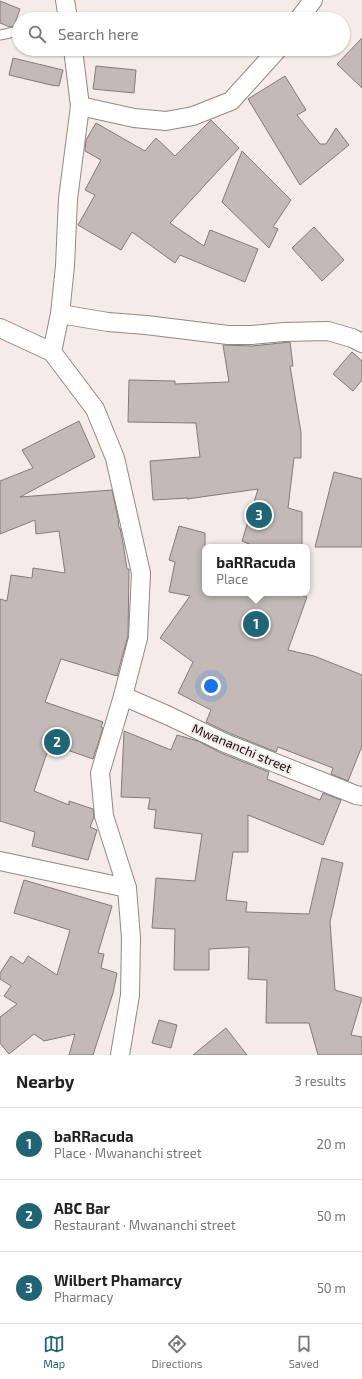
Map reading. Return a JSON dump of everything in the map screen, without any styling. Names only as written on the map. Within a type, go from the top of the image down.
[{"type":"street","points":[[65,0],[67,12]]},
{"type":"street","points":[[304,12],[313,0]]},
{"type":"street","points":[[52,352],[60,314],[65,266],[68,199],[80,106],[73,56]]},
{"type":"street","points":[[80,106],[134,118],[166,121],[193,116],[231,101],[272,56]]},
{"type":"street","points":[[60,314],[108,322],[146,325],[228,336],[328,331],[352,338],[362,343]]},
{"type":"street","points":[[0,328],[52,352],[95,409],[116,465],[141,573],[138,638],[123,696],[100,773],[104,816],[127,888],[131,938],[130,995],[120,1055]]},
{"type":"street","name":"Mwananchi street","points":[[123,696],[226,743],[356,795],[362,796]]},
{"type":"street","points":[[0,861],[127,888]]},
{"type":"lane","points":[[0,35],[12,32]]},
{"type":"building","points":[[0,1],[20,9],[19,12],[12,12],[12,26],[0,23]]},
{"type":"building","points":[[362,38],[362,88],[337,64],[345,56],[350,56],[350,50]]},
{"type":"building","points":[[13,58],[63,70],[59,86],[9,75]]},
{"type":"building","points":[[96,66],[136,70],[134,93],[93,89]]},
{"type":"building","points":[[285,76],[306,110],[297,115],[320,144],[326,144],[336,128],[349,145],[300,185],[248,99]]},
{"type":"building","points":[[211,120],[239,148],[170,223],[204,246],[210,230],[258,249],[245,282],[180,255],[175,263],[132,232],[121,250],[78,225],[95,195],[85,190],[101,160],[85,151],[86,140],[96,123],[145,151],[156,138],[175,156]]},
{"type":"building","points":[[242,151],[291,200],[273,227],[278,229],[269,248],[222,202]]},
{"type":"building","points":[[314,227],[344,260],[322,281],[292,248]]},
{"type":"building","points":[[290,342],[293,366],[290,366],[301,433],[301,458],[294,458],[288,508],[302,512],[302,544],[249,544],[242,541],[258,489],[187,499],[188,498],[153,500],[150,461],[200,457],[196,423],[128,422],[129,380],[175,381],[175,384],[229,382],[223,345],[252,346]]},
{"type":"building","points":[[352,352],[362,361],[362,380],[353,391],[333,374]]},
{"type":"building","points":[[79,421],[95,457],[20,497],[112,490],[127,569],[129,569],[128,636],[117,676],[61,659],[45,702],[103,722],[101,727],[103,728],[93,759],[50,744],[34,791],[69,805],[69,801],[93,809],[94,817],[90,827],[97,830],[88,860],[32,846],[35,832],[0,821],[0,599],[7,601],[11,575],[32,578],[33,568],[65,573],[59,531],[36,534],[35,520],[0,534],[0,481],[33,468],[22,450]]},
{"type":"building","points":[[334,472],[362,479],[362,547],[315,547]]},
{"type":"building","points":[[179,526],[205,533],[205,544],[202,544],[202,596],[307,597],[288,650],[314,656],[362,675],[362,746],[348,781],[331,774],[333,768],[278,747],[276,752],[206,722],[211,710],[178,693],[193,662],[160,638],[190,596],[169,592],[175,562],[169,560]]},
{"type":"building","points":[[124,731],[171,750],[177,735],[198,741],[221,753],[269,772],[267,779],[320,800],[323,793],[341,800],[323,845],[248,815],[248,852],[233,852],[226,900],[247,902],[246,912],[309,914],[322,858],[343,863],[330,922],[335,990],[362,998],[351,1035],[362,1037],[362,1055],[318,1055],[309,1023],[266,1023],[267,980],[248,979],[249,947],[209,949],[209,970],[174,970],[175,929],[152,928],[156,878],[195,881],[202,834],[154,828],[156,810],[148,809],[150,798],[121,797]]},
{"type":"building","points":[[24,880],[112,906],[98,953],[104,954],[101,968],[117,973],[113,993],[93,1055],[69,1055],[75,1034],[44,1041],[34,1034],[9,1054],[0,1043],[0,1017],[17,1004],[4,996],[11,986],[0,979],[0,973],[11,956],[23,964],[28,956],[57,975],[70,930],[14,913]]},
{"type":"building","points":[[159,1020],[177,1025],[171,1048],[152,1043]]},
{"type":"building","points":[[226,1028],[247,1055],[193,1055]]},
{"type":"place","name":"Wilbert Phamarcy","points":[[259,515]]},
{"type":"place","name":"baRRacuda","points":[[256,624]]},
{"type":"place","name":"ABC Bar","points":[[57,742]]}]
